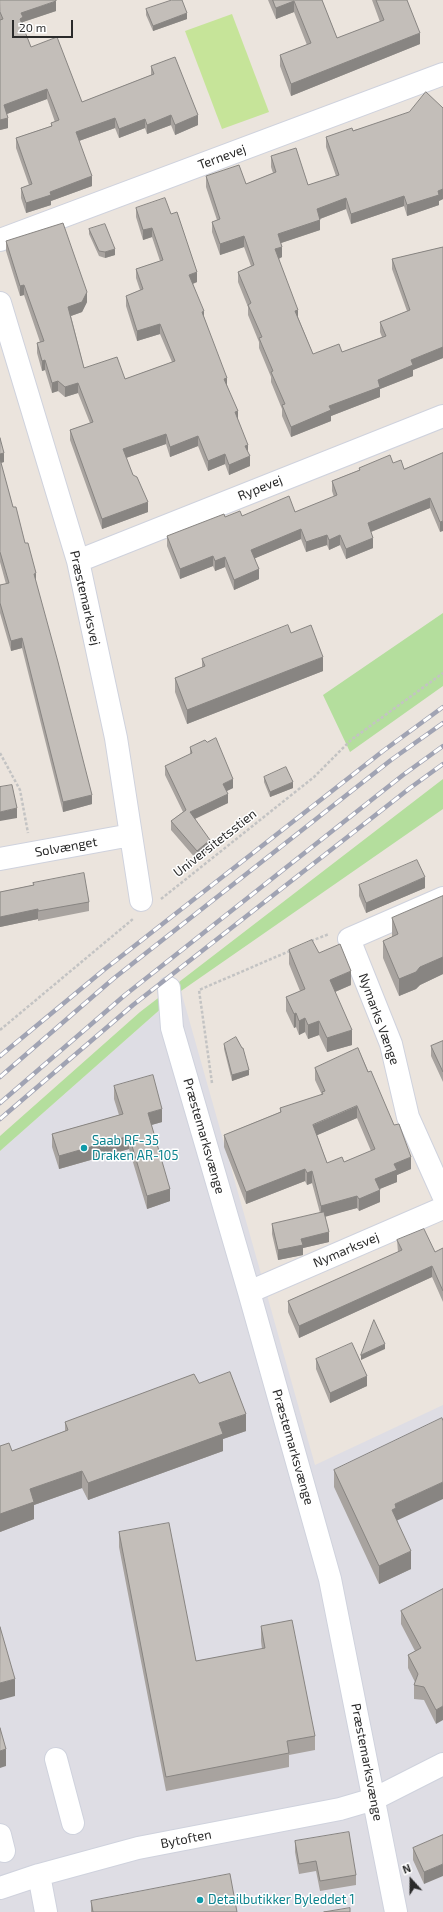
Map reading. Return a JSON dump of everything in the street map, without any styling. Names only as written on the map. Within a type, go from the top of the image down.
[{"type":"street","name":"Ternevej","points":[[0,240],[443,74]]},
{"type":"street","name":"Præstemarksvej","points":[[0,303],[78,561],[116,738],[131,835],[145,906]]},
{"type":"street","name":"Rypevej","points":[[78,561],[443,416]]},
{"type":"street","name":"Solvænget","points":[[0,859],[131,835]]},
{"type":"street","points":[[349,939],[443,898]]},
{"type":"street","name":"Nymarks Vænge","points":[[349,939],[391,1044],[408,1117],[443,1195]]},
{"type":"street","name":"Præstemarksvænge","points":[[169,988],[172,1028],[249,1292],[330,1579],[396,1912]]},
{"type":"street","name":"Nymarksvej","points":[[249,1292],[443,1208]]},
{"type":"street","points":[[56,1759],[73,1823]]},
{"type":"street","name":"Bytoften","points":[[0,1888],[39,1875],[138,1848],[340,1809],[374,1799],[443,1764]]},
{"type":"street","points":[[39,1875],[46,1912]]},
{"type":"path","name":"Universitetsstien","points":[[0,1030],[145,906],[314,777],[352,740],[443,672]]},
{"type":"path","points":[[0,753],[20,790],[32,853]]},
{"type":"path","points":[[311,942],[331,932],[349,939]]},
{"type":"path","points":[[212,1088],[199,990],[297,948]]},
{"type":"shaded area","points":[[181,991],[315,1465],[443,1405],[443,1912],[0,1912],[0,1151]]},
{"type":"green space","points":[[232,14],[269,112],[222,129],[185,31]]},
{"type":"green space","points":[[443,613],[443,686],[350,752],[323,695]]},
{"type":"green space","points":[[443,779],[443,809],[181,991],[0,1151],[0,1136],[140,1012]]},
{"type":"building","points":[[0,0],[56,0],[21,13],[23,17],[20,19],[31,47],[57,37],[82,102],[154,74],[151,66],[175,57],[198,115],[175,125],[171,115],[147,125],[145,119],[119,129],[115,118],[76,132],[92,176],[50,192],[51,195],[26,203],[21,188],[32,184],[16,138],[52,126],[51,123],[59,120],[47,89],[4,105],[8,118],[0,120],[0,20],[3,19],[0,12]]},
{"type":"building","points":[[172,0],[182,0],[187,13],[153,26],[146,9]]},
{"type":"building","points":[[273,0],[322,0],[337,38],[384,20],[376,0],[407,0],[420,33],[291,84],[280,55],[311,43],[294,1],[276,8]]},
{"type":"building","points":[[426,92],[443,108],[443,189],[438,191],[439,195],[407,205],[404,196],[351,214],[346,198],[317,209],[320,220],[278,234],[282,247],[275,249],[298,310],[295,311],[313,354],[339,344],[342,352],[386,336],[380,322],[410,310],[392,259],[443,247],[443,347],[411,360],[413,365],[378,380],[380,387],[329,406],[331,410],[291,427],[282,405],[285,404],[271,372],[273,371],[259,338],[262,337],[248,305],[251,303],[238,272],[254,265],[244,236],[220,244],[212,222],[220,219],[206,176],[239,165],[246,184],[276,172],[271,156],[296,148],[308,185],[339,175],[326,137],[352,128],[353,131],[409,112]]},
{"type":"building","points":[[165,198],[171,214],[177,212],[197,272],[189,275],[204,311],[202,312],[227,378],[224,379],[238,411],[235,412],[248,445],[245,446],[250,456],[229,465],[225,454],[208,461],[198,436],[170,447],[166,434],[123,449],[133,475],[137,477],[148,502],[102,519],[70,430],[93,422],[78,383],[65,387],[58,381],[52,383],[45,360],[42,361],[37,343],[44,341],[24,285],[20,286],[6,241],[63,223],[87,292],[82,302],[68,307],[84,368],[117,357],[125,379],[175,361],[160,324],[137,331],[126,296],[143,289],[136,269],[163,260],[152,228],[143,230],[136,208]]},
{"type":"building","points":[[105,224],[115,249],[105,252],[99,251],[89,229]]},
{"type":"building","points":[[0,438],[4,453],[0,454]]},
{"type":"building","points":[[443,453],[443,521],[440,522],[430,498],[368,523],[373,538],[346,549],[340,535],[329,540],[327,535],[306,542],[301,529],[251,550],[259,569],[234,580],[225,557],[215,561],[213,556],[180,569],[167,536],[224,514],[225,517],[240,511],[242,516],[289,496],[295,512],[337,495],[332,481],[360,470],[359,468],[390,455],[393,463],[401,460],[404,469]]},
{"type":"building","points":[[0,459],[13,507],[16,507],[25,543],[28,543],[36,573],[34,574],[92,795],[63,802],[22,638],[11,641],[0,603],[0,585],[9,583],[0,552]]},
{"type":"building","points":[[288,625],[291,633],[311,625],[323,657],[187,710],[175,678],[205,666],[202,659]]},
{"type":"building","points":[[216,738],[233,779],[223,784],[228,794],[190,812],[210,840],[197,851],[171,821],[186,810],[165,766],[192,753],[190,747],[205,740],[207,742]]},
{"type":"building","points":[[286,767],[293,782],[270,792],[264,777]]},
{"type":"building","points":[[12,785],[17,808],[0,812],[0,787]]},
{"type":"building","points":[[417,860],[425,877],[366,903],[359,885]]},
{"type":"building","points":[[84,873],[89,902],[38,911],[38,909],[0,917],[0,892],[34,885],[33,883]]},
{"type":"building","points":[[443,896],[443,957],[420,967],[416,972],[399,979],[383,941],[398,934],[392,918]]},
{"type":"building","points":[[312,940],[319,953],[340,944],[351,971],[330,980],[352,1030],[327,1038],[319,1021],[308,1025],[305,1018],[299,1021],[286,997],[305,989],[289,950]]},
{"type":"building","points":[[236,1037],[243,1048],[249,1070],[232,1075],[224,1044]]},
{"type":"building","points":[[443,1041],[443,1072],[431,1046]]},
{"type":"building","points":[[358,1048],[368,1072],[371,1071],[394,1125],[399,1124],[411,1157],[394,1164],[397,1170],[375,1179],[380,1190],[359,1199],[357,1196],[321,1206],[312,1171],[307,1173],[305,1169],[246,1192],[224,1135],[281,1112],[280,1108],[323,1094],[322,1092],[325,1091],[315,1068]],"holes":[[[357,1106],[375,1149],[344,1162],[342,1157],[327,1163],[313,1125]]]},
{"type":"building","points":[[153,1075],[162,1109],[148,1113],[170,1189],[147,1196],[129,1136],[59,1156],[52,1134],[123,1114],[114,1086]]},
{"type":"building","points":[[324,1212],[329,1232],[301,1239],[303,1245],[278,1250],[272,1224]]},
{"type":"building","points":[[424,1229],[435,1252],[443,1248],[443,1291],[432,1266],[299,1326],[288,1301],[402,1250],[397,1240]]},
{"type":"building","points":[[374,1320],[385,1344],[361,1355]]},
{"type":"building","points":[[352,1343],[367,1376],[330,1393],[316,1359]]},
{"type":"building","points":[[230,1372],[246,1414],[219,1423],[223,1434],[88,1483],[82,1471],[30,1489],[34,1502],[0,1514],[0,1446],[9,1443],[12,1451],[68,1430],[65,1422],[194,1374],[199,1383]]},
{"type":"building","points":[[442,1418],[443,1482],[395,1504],[396,1508],[392,1510],[411,1551],[379,1566],[334,1470]]},
{"type":"building","points":[[169,1523],[196,1661],[265,1648],[261,1626],[292,1620],[315,1736],[287,1741],[289,1753],[166,1777],[119,1532]]},
{"type":"building","points":[[443,1589],[443,1706],[436,1710],[424,1687],[414,1685],[418,1674],[408,1655],[421,1648],[401,1611]]},
{"type":"building","points":[[0,1627],[15,1679],[0,1683]]},
{"type":"building","points":[[0,1728],[6,1749],[0,1751]]},
{"type":"building","points":[[349,1832],[356,1875],[320,1881],[316,1861],[299,1864],[295,1841]]},
{"type":"building","points":[[443,1835],[443,1864],[424,1872],[413,1848]]},
{"type":"building","points":[[230,1874],[237,1912],[93,1912],[91,1901]]},
{"type":"building","points":[[350,1908],[350,1912],[324,1912]]},
{"type":"railway","points":[[0,1056],[105,969],[383,751],[443,707]]},
{"type":"railway","points":[[0,1077],[113,979],[391,760],[443,723]]},
{"type":"railway","points":[[0,1103],[125,995],[403,775],[443,746]]},
{"type":"railway","points":[[0,1119],[133,1005],[410,788],[443,764]]},
{"type":"place","name":"Saab RF-35 Draken AR-105","points":[[84,1148]]},
{"type":"place","name":"Detailbutikker Byleddet 1","points":[[200,1900]]}]
